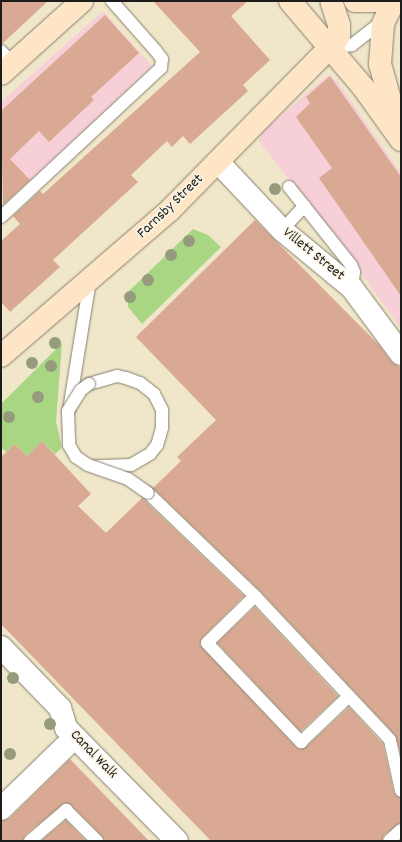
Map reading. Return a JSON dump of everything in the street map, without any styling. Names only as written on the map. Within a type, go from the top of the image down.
[{"type":"street","points":[[5,63],[82,1]]},
{"type":"street","points":[[290,1],[363,87],[401,140]]},
{"type":"street","name":"Farnsby Street","points":[[1,356],[54,308],[90,281],[170,210],[330,47],[340,32],[337,15],[331,1]]},
{"type":"street","points":[[355,1],[383,11]]},
{"type":"street","points":[[394,1],[383,11],[380,64],[384,87],[401,135]]},
{"type":"street","name":"Villett Street","points":[[218,162],[282,230],[352,288],[401,354]]},
{"type":"street","name":"Canal Walk","points":[[1,647],[60,708],[66,728],[177,841]]},
{"type":"street","points":[[1,809],[75,737]]},
{"type":"lane","points":[[1,216],[161,68],[162,59],[112,1]]},
{"type":"lane","points":[[330,47],[352,45],[383,11]]},
{"type":"lane","points":[[289,187],[351,265],[354,272],[352,288]]},
{"type":"lane","points":[[282,230],[304,206]]},
{"type":"lane","points":[[90,281],[72,381],[70,401],[70,408],[69,414],[68,420],[68,427],[68,432],[69,438],[70,443],[79,456],[97,466],[131,465],[150,454],[157,445],[162,428],[162,410],[154,394],[140,383],[126,378],[105,378],[81,390],[74,399],[71,405],[68,411],[68,417],[68,423],[68,428],[69,434],[69,440],[69,445],[76,457],[88,465],[128,479],[148,493],[255,596],[390,740],[401,791]]},
{"type":"lane","points":[[255,596],[207,643],[301,742],[349,696]]},
{"type":"lane","points":[[30,841],[66,810],[97,841]]},
{"type":"lane","points":[[389,841],[401,830]]},
{"type":"shaded area","points":[[103,11],[152,66],[30,181],[1,149],[1,102]]},
{"type":"shaded area","points":[[328,75],[337,81],[401,173],[401,329],[355,264],[259,141],[262,132]]},
{"type":"green space","points":[[193,229],[208,235],[221,247],[142,324],[128,307],[128,292]]},
{"type":"green space","points":[[62,343],[56,422],[62,448],[55,454],[42,441],[27,456],[15,444],[6,452],[1,447],[1,404]]},
{"type":"building","points":[[1,1],[48,1],[2,44]]},
{"type":"building","points":[[153,1],[248,1],[231,16],[270,60],[243,85],[248,91],[190,144],[183,136],[172,147],[167,141],[131,175],[138,182],[53,260],[60,267],[10,312],[1,302],[1,241],[20,224],[13,216],[40,191],[43,194],[200,52]]},
{"type":"building","points":[[105,15],[139,53],[91,97],[94,100],[49,142],[39,131],[10,159],[30,180],[3,205],[1,111]]},
{"type":"building","points":[[330,76],[401,177],[401,296],[319,178],[332,168],[296,117],[310,103],[306,97]]},
{"type":"building","points":[[255,220],[379,345],[391,361],[401,368],[401,755],[395,735],[260,591],[153,488],[181,461],[177,457],[216,420],[136,337]]},
{"type":"building","points":[[42,441],[91,494],[78,506],[106,533],[142,498],[244,596],[202,638],[200,645],[296,747],[299,749],[306,747],[349,707],[383,744],[394,793],[401,798],[401,823],[384,835],[382,841],[211,841],[1,624],[1,457],[15,444],[27,456]]},
{"type":"building","points":[[255,607],[338,696],[300,732],[217,642]]},
{"type":"building","points":[[70,759],[149,841],[104,841],[102,836],[71,805],[65,803],[25,835],[23,841],[1,841],[1,821],[10,818]]},
{"type":"building","points":[[66,820],[86,841],[41,841]]}]
